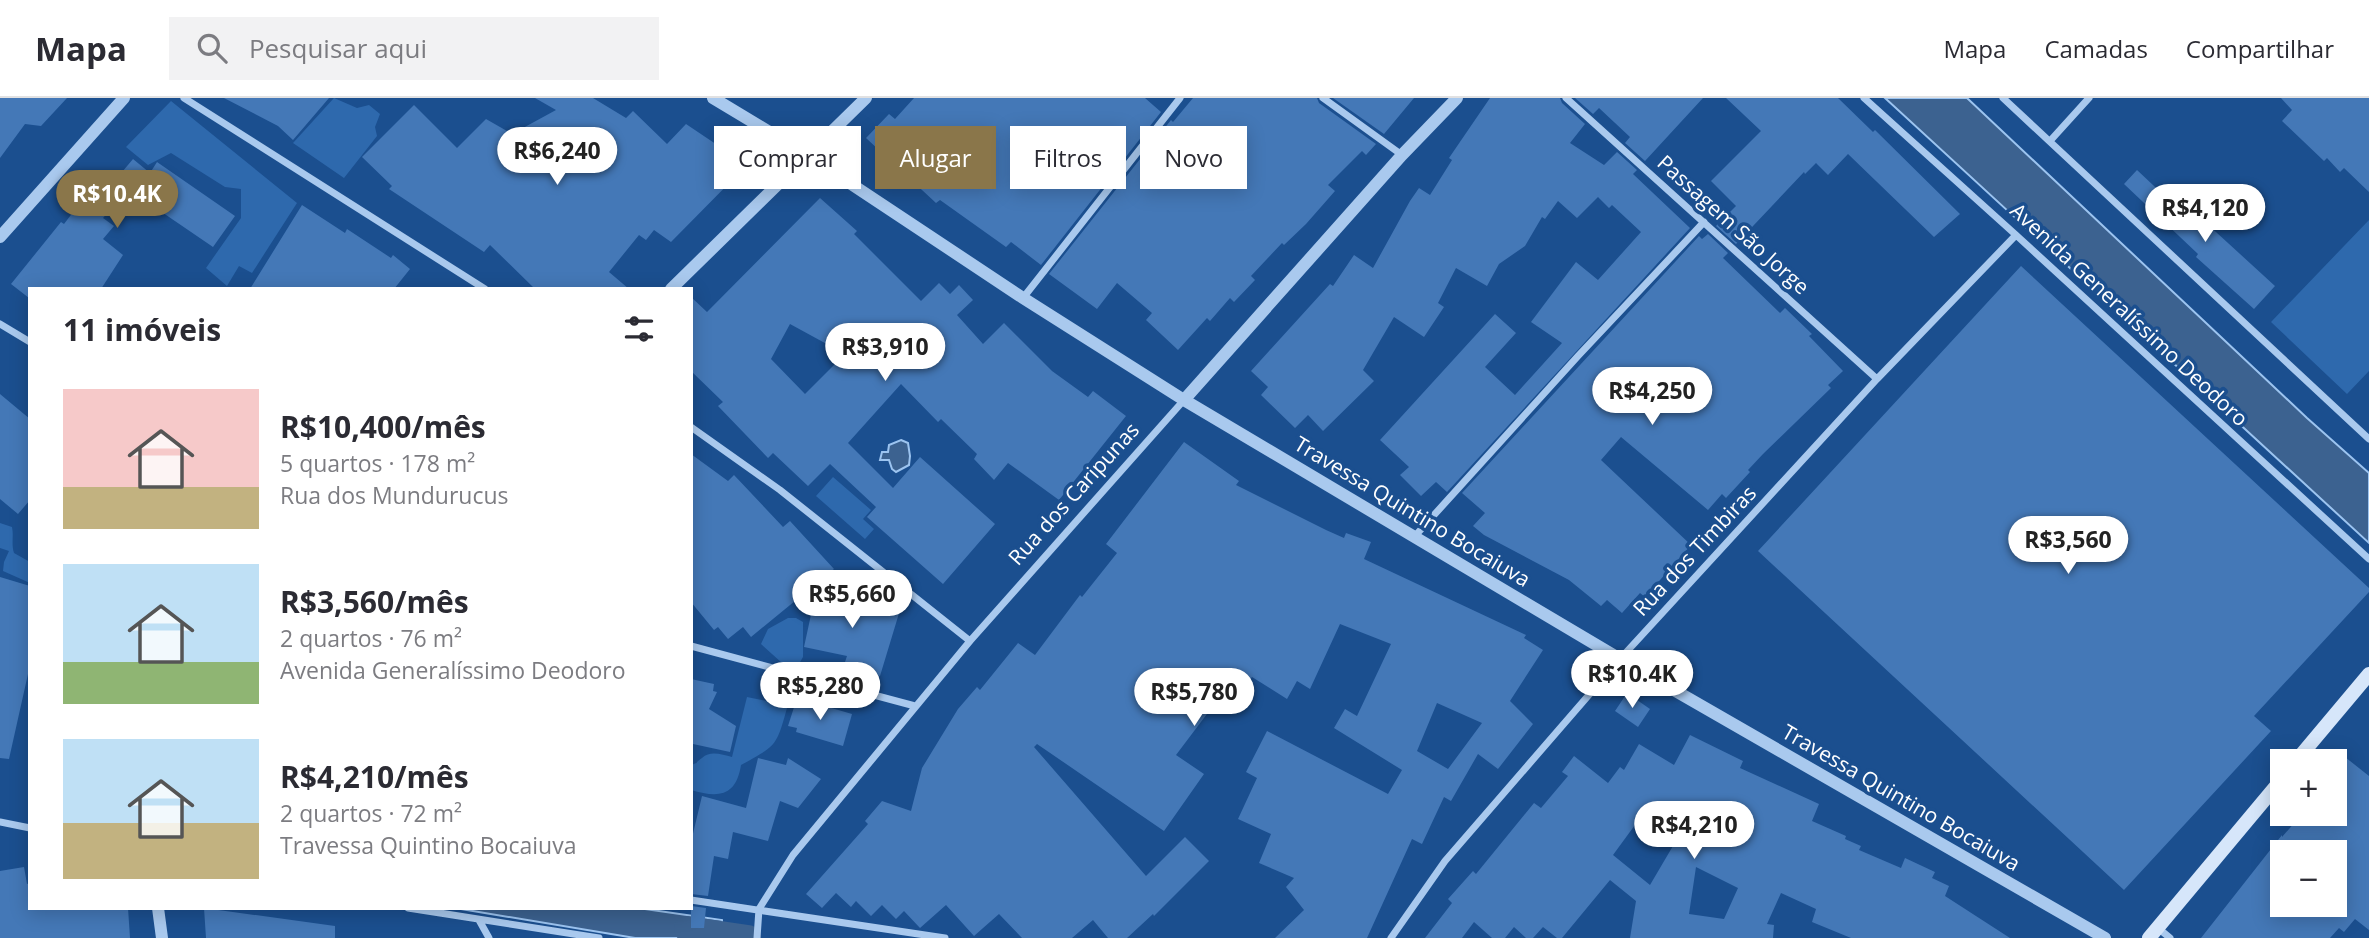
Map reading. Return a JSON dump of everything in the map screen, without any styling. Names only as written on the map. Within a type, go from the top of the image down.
[{"type":"main road","points":[[2306,749],[2369,674]]},
{"type":"main road","points":[[2153,933],[2270,793]]},
{"type":"street","points":[[0,237],[124,98]]},
{"type":"street","points":[[184,98],[482,287]]},
{"type":"street","name":"Travessa Quintino Bocaiuva","points":[[713,98],[759,126]]},
{"type":"street","points":[[838,126],[866,98]]},
{"type":"street","points":[[1023,298],[1180,98]]},
{"type":"street","points":[[1323,98],[1402,155]]},
{"type":"street","name":"Rua dos Caripunas","points":[[757,938],[759,909],[793,855],[915,706],[1402,155],[1457,98]]},
{"type":"street","name":"Passagem São Jorge","points":[[1566,98],[1877,379]]},
{"type":"street","name":"Avenida Generalíssimo Deodoro","points":[[1864,98],[2369,559]]},
{"type":"street","points":[[2003,98],[2369,439]]},
{"type":"street","points":[[2050,141],[2089,98]]},
{"type":"street","points":[[673,287],[774,189]]},
{"type":"street","name":"Travessa Quintino Bocaiuva","points":[[858,189],[1184,400],[1620,659],[2105,938]]},
{"type":"street","points":[[1415,536],[1704,222]]},
{"type":"street","name":"Rua dos Timbiras","points":[[1391,938],[1445,861],[1620,659],[1877,379],[2016,235]]},
{"type":"street","points":[[0,324],[28,341]]},
{"type":"street","points":[[693,428],[780,490],[970,641]]},
{"type":"street","points":[[693,647],[915,706]]},
{"type":"street","points":[[0,822],[28,828]]},
{"type":"street","points":[[693,900],[945,938]]},
{"type":"street","points":[[158,910],[162,938]]},
{"type":"street","points":[[420,910],[599,938]]},
{"type":"street","points":[[479,920],[489,938]]},
{"type":"street","points":[[2153,933],[2170,938]]},
{"type":"shaded area","points":[[334,98],[357,108],[369,105],[380,114],[375,127],[377,136],[344,178],[293,143]]},
{"type":"shaded area","points":[[1885,98],[1967,98],[2369,473],[2369,543]]},
{"type":"shaded area","points":[[171,101],[297,203],[252,273],[239,266],[227,286],[206,268],[241,218],[241,189],[225,187],[171,153],[148,165],[126,147]]},
{"type":"shaded area","points":[[2369,220],[2369,371],[2347,394],[2271,322]]},
{"type":"shaded area","points":[[901,440],[908,443],[909,465],[896,472],[889,460],[880,460],[882,452],[888,452],[889,445]]},
{"type":"shaded area","points":[[833,477],[871,510],[863,519],[874,529],[865,539],[816,496]]},
{"type":"shaded area","points":[[0,523],[12,527],[14,553],[28,561],[28,582],[3,571],[9,551],[0,548]]},
{"type":"shaded area","points":[[788,618],[803,622],[803,657],[799,664],[782,663],[761,644],[768,629]]},
{"type":"shaded area","points":[[747,697],[787,708],[773,744],[741,765],[739,776],[730,789],[717,794],[693,790],[693,764],[709,754],[732,757]]},
{"type":"shaded area","points":[[467,910],[652,910],[722,920],[721,938],[635,938]]},
{"type":"building","points":[[0,98],[67,98],[41,126],[25,124],[0,158]]},
{"type":"building","points":[[224,98],[329,98],[293,140],[278,126]]},
{"type":"building","points":[[535,98],[593,98],[626,118],[633,111],[667,144],[686,124],[714,143],[714,189],[723,189],[671,242],[654,230],[646,240],[639,235],[609,272],[627,287],[533,287],[490,245],[484,252],[389,189],[392,186],[362,157],[414,105],[457,148],[486,119],[512,134],[556,110]]},
{"type":"building","points":[[914,98],[1145,98],[1161,112],[1150,126],[1140,126],[1140,139],[1126,157],[1126,126],[1010,126],[1010,189],[1101,189],[1041,265],[1011,242],[1006,247],[940,200],[936,203],[921,189],[996,189],[996,126],[878,126],[889,114],[895,119]]},
{"type":"building","points":[[1193,98],[1317,98],[1319,103],[1376,144],[1366,155],[1362,151],[1328,185],[1335,191],[1306,224],[1284,245],[1282,243],[1251,276],[1255,280],[1234,302],[1230,298],[1210,321],[1207,318],[1178,350],[1146,320],[1152,313],[1117,283],[1097,309],[1049,274],[1116,189],[1126,189],[1126,177],[1140,159],[1140,189],[1247,189],[1247,126],[1166,126],[1171,120],[1173,122]]},
{"type":"building","points":[[1333,98],[1414,98],[1384,134]]},
{"type":"building","points":[[1490,98],[1560,98],[1585,124],[1570,143],[1604,165],[1617,152],[1637,170],[1633,174],[1690,228],[1447,492],[1436,482],[1421,496],[1400,475],[1409,467],[1380,440],[1495,314],[1516,333],[1485,367],[1515,395],[1562,343],[1531,322],[1576,262],[1598,280],[1641,232],[1612,205],[1609,208],[1598,197],[1577,218],[1558,201],[1545,219],[1542,217],[1525,246],[1499,264],[1487,286],[1456,268],[1438,303],[1444,307],[1424,337],[1394,317],[1363,370],[1374,381],[1323,431],[1308,415],[1295,428],[1261,395],[1268,387],[1251,371],[1330,284],[1333,286],[1354,255],[1373,268],[1410,201],[1419,188],[1430,195],[1452,160],[1449,158]]},
{"type":"building","points":[[1575,98],[1703,98],[1645,161],[1625,143],[1630,137],[1599,108],[1593,114]]},
{"type":"building","points":[[1726,98],[1838,98],[1873,132],[1875,130],[1960,214],[1934,237],[1848,154],[1828,175],[1816,163],[1805,174],[1804,172],[1736,244],[1716,226],[1736,206],[1711,181],[1761,131]]},
{"type":"building","points":[[2281,98],[2369,98],[2369,192],[2344,168],[2340,172],[2327,158],[2324,161],[2282,121],[2292,110]]},
{"type":"building","points":[[875,129],[875,146],[866,138]]},
{"type":"building","points":[[133,159],[150,173],[157,162],[235,216],[213,247],[128,189],[103,218],[114,226],[103,239],[123,255],[102,287],[28,287],[28,297],[11,284],[61,222],[64,224],[80,203],[86,208],[113,175],[117,178]]},
{"type":"building","points":[[2137,170],[2187,217],[2193,211],[2275,286],[2254,309],[2196,257],[2198,254],[2124,184]]},
{"type":"building","points":[[820,198],[857,231],[854,234],[921,301],[939,283],[950,294],[959,285],[973,300],[957,315],[983,344],[1004,323],[1052,371],[1088,397],[1093,391],[1126,416],[1059,500],[1008,463],[994,480],[974,459],[977,454],[941,419],[938,422],[901,384],[848,443],[893,488],[920,457],[995,524],[943,584],[867,517],[876,507],[830,464],[808,486],[773,453],[768,458],[718,406],[723,402],[693,373],[693,299],[707,312]],"holes":[[[790,324],[845,354],[805,394],[771,359]]]},
{"type":"building","points":[[302,205],[345,233],[347,229],[391,258],[393,255],[410,269],[396,287],[251,287]]},
{"type":"building","points":[[1708,234],[1728,253],[1723,258],[1780,313],[1785,308],[1812,334],[1809,336],[1843,371],[1828,385],[1831,388],[1748,470],[1750,472],[1726,498],[1722,494],[1708,510],[1621,437],[1601,460],[1691,545],[1645,597],[1640,593],[1622,613],[1607,600],[1601,606],[1569,580],[1484,535],[1473,526],[1485,513],[1462,493],[1699,236],[1702,239]]},
{"type":"building","points":[[2021,266],[2369,588],[2369,592],[2254,716],[2271,731],[2124,890],[1758,551]]},
{"type":"building","points":[[0,394],[28,417],[28,502],[18,514],[0,499]]},
{"type":"building","points":[[1184,442],[1239,481],[1236,485],[1344,538],[1346,533],[1371,542],[1364,559],[1526,635],[1524,638],[1543,650],[1510,701],[1533,724],[1498,769],[1478,754],[1451,801],[1444,797],[1422,844],[1412,839],[1367,938],[1275,938],[1304,910],[1286,887],[1294,878],[1259,863],[1271,834],[1238,819],[1257,778],[1246,772],[1267,731],[1388,794],[1402,770],[1334,728],[1345,709],[1357,716],[1391,644],[1340,624],[1310,689],[1297,681],[1287,699],[1252,677],[1223,714],[1213,706],[1176,755],[1204,774],[1164,831],[1037,744],[1034,747],[1146,876],[1185,837],[1209,861],[1154,916],[1153,914],[1127,938],[1108,938],[1093,920],[1072,938],[1022,938],[999,914],[974,936],[946,905],[920,928],[904,911],[896,919],[882,905],[871,916],[856,901],[851,907],[836,893],[822,908],[806,894],[868,824],[865,821],[882,801],[911,811],[922,768],[958,709],[977,687],[980,690],[1018,643],[1035,655],[1080,595],[1082,597],[1117,553],[1106,544]],"holes":[[[1437,703],[1482,723],[1448,769],[1417,751]]]},
{"type":"building","points":[[693,455],[728,481],[734,475],[783,527],[790,521],[834,569],[751,637],[743,627],[728,639],[718,627],[714,630],[693,604]]},
{"type":"building","points":[[0,577],[28,585],[28,674],[9,759],[0,758]]},
{"type":"building","points":[[817,587],[900,610],[880,676],[844,665],[847,656],[804,647]]},
{"type":"building","points":[[693,679],[714,684],[713,691],[717,692],[709,709],[736,726],[730,752],[693,744]]},
{"type":"building","points":[[1627,693],[1650,709],[1638,727],[1615,711]]},
{"type":"building","points":[[797,698],[852,714],[843,746],[796,732],[797,728],[788,726]]},
{"type":"building","points":[[1690,735],[1743,761],[1740,768],[1819,804],[1812,821],[1846,836],[1845,839],[1861,846],[1859,850],[1901,868],[1905,858],[1935,872],[1932,878],[1949,886],[1945,896],[2010,938],[1851,938],[1812,922],[1816,909],[1781,893],[1767,924],[1774,925],[1773,938],[1630,938],[1636,901],[1610,880],[1562,938],[1557,938],[1543,927],[1533,938],[1526,938],[1514,927],[1505,938],[1492,938],[1474,922],[1462,938],[1425,938],[1452,903],[1448,899],[1473,871],[1476,874],[1534,803],[1541,808],[1568,776],[1562,772],[1574,756],[1608,783],[1620,767],[1624,770],[1639,744],[1674,765]],"holes":[[[1643,814],[1680,834],[1650,885],[1613,855]],[[1696,867],[1738,888],[1724,919],[1689,914]]]},
{"type":"building","points":[[758,758],[786,765],[788,758],[821,779],[798,808],[780,801],[768,841],[733,832],[728,859],[714,856],[708,896],[693,894],[693,834],[702,796],[746,808]]},
{"type":"building","points":[[2347,759],[2369,776],[2369,930],[2355,919],[2344,932],[2339,928],[2330,938],[2201,938],[2270,850],[2270,917],[2347,917],[2347,840],[2278,840],[2292,826],[2347,826]]},
{"type":"building","points":[[24,867],[28,884],[28,910],[128,910],[130,938],[0,938],[0,871]]},
{"type":"building","points":[[693,906],[706,908],[704,928],[691,928]]},
{"type":"building","points":[[204,910],[335,926],[335,938],[206,938]]},
{"type":"waterway","points":[[687,929],[748,938]]}]
